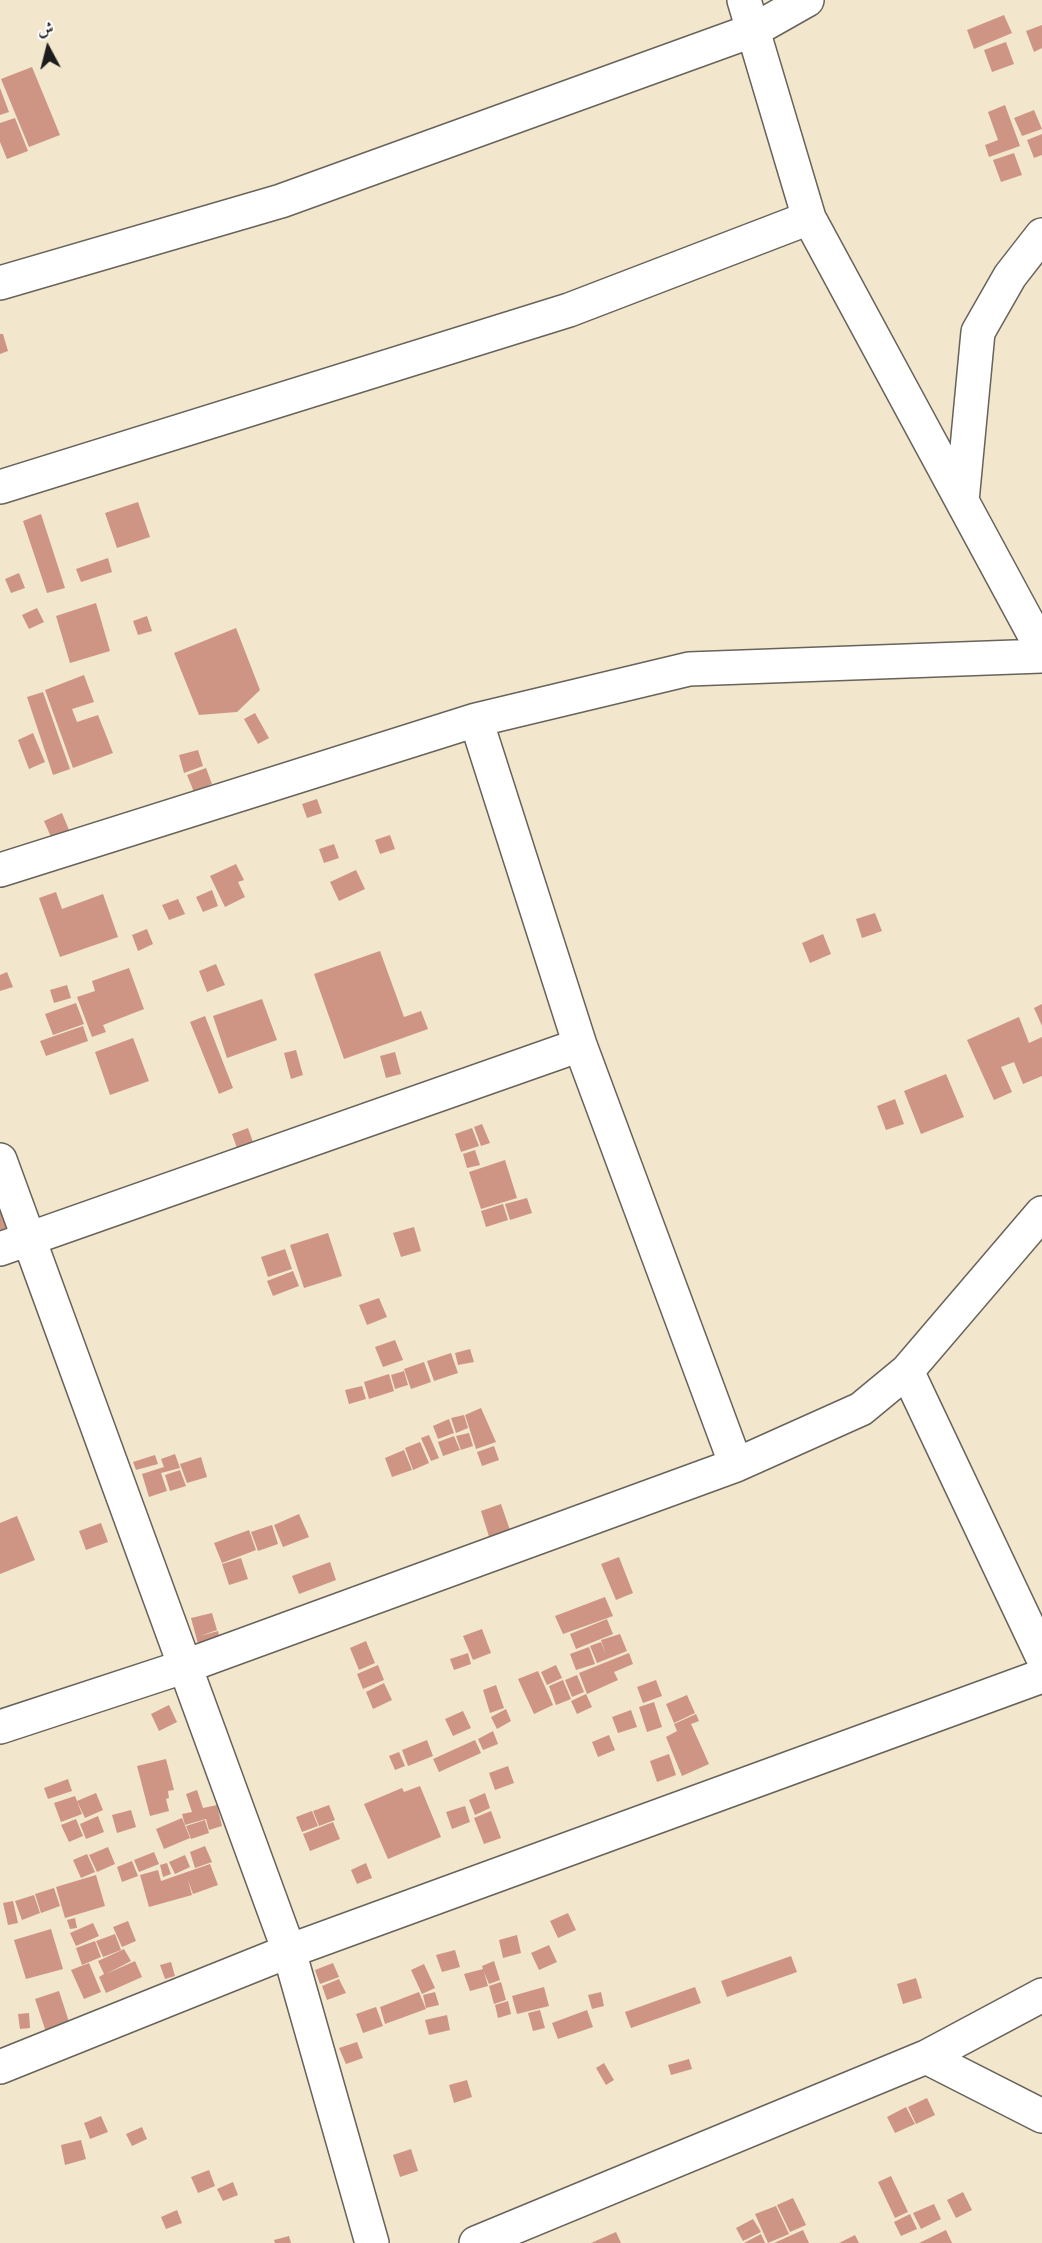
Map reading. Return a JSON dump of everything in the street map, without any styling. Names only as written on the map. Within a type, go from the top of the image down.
[{"type":"street","points":[[0,283],[281,201],[749,15],[807,0]]},
{"type":"street","points":[[749,15],[810,218],[1042,649]]},
{"type":"street","points":[[0,487],[569,310],[810,218]]},
{"type":"street","points":[[962,501],[978,333],[1011,276],[1042,235]]},
{"type":"street","points":[[0,870],[476,720],[689,669],[1042,656]]},
{"type":"street","points":[[476,720],[580,1045],[736,1465]]},
{"type":"street","points":[[15,1244],[580,1045]]},
{"type":"street","points":[[0,1160],[15,1244],[186,1666],[289,1951],[372,2243]]},
{"type":"street","points":[[0,1727],[186,1666],[736,1465],[861,1409],[908,1371],[1042,1213]]},
{"type":"street","points":[[908,1371],[1042,1656]]},
{"type":"street","points":[[0,2067],[289,1951],[1042,1676]]},
{"type":"street","points":[[476,2243],[926,2057],[1042,1995]]},
{"type":"street","points":[[926,2057],[1042,2116]]},
{"type":"building","points":[[1004,15],[1012,33],[974,49],[967,30]]},
{"type":"building","points":[[1042,25],[1042,48],[1034,52],[1026,31]]},
{"type":"building","points":[[1006,42],[1014,64],[992,72],[984,50]]},
{"type":"building","points":[[32,67],[60,135],[29,147],[1,79]]},
{"type":"building","points":[[0,88],[9,112],[0,115]]},
{"type":"building","points":[[1005,105],[1020,146],[989,157],[985,145],[998,140],[988,112]]},
{"type":"building","points":[[1034,110],[1042,129],[1022,136],[1014,118]]},
{"type":"building","points":[[15,118],[28,151],[7,159],[0,142],[0,123]]},
{"type":"building","points":[[1042,134],[1042,155],[1034,158],[1027,140]]},
{"type":"building","points":[[1014,153],[1022,175],[1001,182],[993,160]]},
{"type":"building","points":[[0,334],[3,334],[8,351],[0,354]]},
{"type":"building","points":[[138,502],[150,537],[117,548],[105,513]]},
{"type":"building","points":[[41,514],[65,588],[47,593],[23,521]]},
{"type":"building","points":[[108,558],[112,572],[81,582],[76,569]]},
{"type":"building","points":[[19,573],[25,588],[11,593],[5,579]]},
{"type":"building","points":[[96,603],[110,651],[70,663],[56,616]]},
{"type":"building","points":[[37,608],[44,622],[29,629],[22,615]]},
{"type":"building","points":[[147,616],[152,631],[138,635],[133,621]]},
{"type":"building","points":[[236,628],[260,690],[237,712],[199,715],[174,653]]},
{"type":"building","points":[[84,675],[94,702],[72,709],[77,722],[98,715],[113,753],[73,768],[45,690]]},
{"type":"building","points":[[43,692],[70,769],[53,775],[27,697]]},
{"type":"building","points":[[255,713],[269,738],[258,744],[244,719]]},
{"type":"building","points":[[33,733],[45,762],[29,769],[18,740]]},
{"type":"building","points":[[198,750],[203,766],[184,773],[179,755]]},
{"type":"building","points":[[206,768],[212,784],[194,792],[187,775]]},
{"type":"building","points":[[317,799],[322,813],[307,818],[302,804]]},
{"type":"building","points":[[62,813],[69,830],[51,837],[44,821]]},
{"type":"building","points":[[390,835],[395,849],[380,854],[375,840]]},
{"type":"building","points":[[334,844],[339,858],[324,863],[319,849]]},
{"type":"building","points":[[236,864],[244,880],[238,882],[245,897],[225,907],[210,876]]},
{"type":"building","points":[[356,870],[365,889],[339,901],[330,882]]},
{"type":"building","points":[[212,890],[218,906],[203,912],[196,897]]},
{"type":"building","points":[[56,892],[62,909],[103,894],[118,937],[60,957],[39,898]]},
{"type":"building","points":[[178,899],[185,914],[169,920],[162,905]]},
{"type":"building","points":[[875,913],[882,931],[862,938],[856,919]]},
{"type":"building","points":[[147,929],[153,944],[138,951],[132,935]]},
{"type":"building","points":[[823,934],[831,954],[810,963],[802,943]]},
{"type":"building","points":[[380,951],[404,1017],[421,1011],[428,1029],[344,1059],[314,974]]},
{"type":"building","points":[[216,964],[225,985],[207,992],[199,971]]},
{"type":"building","points":[[129,968],[144,1009],[103,1025],[106,1032],[92,1037],[77,997],[95,991],[92,981]]},
{"type":"building","points":[[7,972],[13,987],[0,991],[0,975]]},
{"type":"building","points":[[67,985],[71,998],[54,1003],[50,990]]},
{"type":"building","points":[[262,999],[277,1040],[227,1058],[213,1016]]},
{"type":"building","points":[[76,1003],[84,1024],[53,1035],[45,1014]]},
{"type":"building","points":[[1042,1004],[1042,1026],[1034,1008]]},
{"type":"building","points":[[205,1016],[233,1088],[219,1094],[190,1022]]},
{"type":"building","points":[[1019,1017],[1029,1043],[1042,1037],[1042,1076],[1023,1084],[1014,1062],[1001,1067],[1012,1092],[994,1100],[967,1040]]},
{"type":"building","points":[[83,1026],[88,1041],[46,1056],[40,1041]]},
{"type":"building","points":[[133,1038],[149,1081],[110,1095],[95,1052]]},
{"type":"building","points":[[296,1050],[303,1075],[291,1079],[284,1053]]},
{"type":"building","points":[[395,1052],[401,1074],[386,1078],[380,1056]]},
{"type":"building","points":[[946,1074],[964,1117],[921,1134],[904,1091]]},
{"type":"building","points":[[895,1099],[904,1124],[886,1130],[877,1106]]},
{"type":"building","points":[[482,1124],[490,1143],[481,1146],[474,1127]]},
{"type":"building","points":[[248,1128],[253,1142],[237,1148],[232,1134]]},
{"type":"building","points":[[472,1128],[479,1146],[461,1152],[455,1134]]},
{"type":"building","points":[[475,1150],[480,1165],[467,1168],[463,1154]]},
{"type":"building","points":[[505,1160],[517,1198],[481,1209],[469,1172]]},
{"type":"building","points":[[527,1198],[532,1213],[510,1220],[505,1204]]},
{"type":"building","points":[[503,1204],[508,1220],[486,1227],[481,1211]]},
{"type":"building","points":[[0,1207],[8,1231],[0,1234]]},
{"type":"building","points":[[414,1227],[421,1251],[401,1257],[393,1233]]},
{"type":"building","points":[[328,1233],[342,1276],[304,1288],[290,1245]]},
{"type":"building","points":[[285,1249],[292,1269],[268,1277],[261,1257]]},
{"type":"building","points":[[293,1271],[299,1286],[273,1296],[267,1281]]},
{"type":"building","points":[[379,1298],[387,1317],[367,1325],[359,1305]]},
{"type":"building","points":[[395,1340],[403,1360],[383,1367],[375,1347]]},
{"type":"building","points":[[470,1349],[474,1362],[458,1365],[455,1353]]},
{"type":"building","points":[[451,1353],[458,1373],[434,1381],[427,1361]]},
{"type":"building","points":[[424,1362],[431,1382],[411,1389],[404,1369]]},
{"type":"building","points":[[404,1371],[408,1385],[395,1389],[391,1375]]},
{"type":"building","points":[[389,1374],[394,1391],[369,1399],[364,1382]]},
{"type":"building","points":[[362,1386],[366,1399],[349,1404],[345,1390]]},
{"type":"building","points":[[481,1408],[496,1442],[476,1449],[465,1415]]},
{"type":"building","points":[[464,1415],[468,1428],[456,1433],[451,1418]]},
{"type":"building","points":[[449,1419],[454,1433],[438,1439],[433,1426]]},
{"type":"building","points":[[469,1433],[473,1446],[461,1450],[456,1436]]},
{"type":"building","points":[[429,1435],[439,1458],[431,1461],[421,1438]]},
{"type":"building","points":[[454,1436],[460,1450],[443,1456],[438,1442]]},
{"type":"building","points":[[420,1442],[429,1463],[413,1470],[405,1448]]},
{"type":"building","points":[[494,1446],[499,1460],[482,1466],[477,1452]]},
{"type":"building","points":[[404,1450],[412,1470],[392,1477],[385,1458]]},
{"type":"building","points":[[175,1454],[180,1468],[161,1473],[167,1491],[149,1497],[142,1474],[164,1467],[161,1459]]},
{"type":"building","points":[[155,1455],[158,1464],[136,1470],[133,1462]]},
{"type":"building","points":[[201,1457],[207,1477],[187,1483],[180,1464]]},
{"type":"building","points":[[180,1470],[186,1486],[170,1491],[165,1475]]},
{"type":"building","points":[[501,1504],[512,1536],[491,1543],[481,1511]]},
{"type":"building","points":[[299,1514],[309,1537],[283,1547],[274,1525]]},
{"type":"building","points":[[17,1516],[35,1560],[0,1574],[0,1523]]},
{"type":"building","points":[[101,1523],[108,1542],[86,1550],[79,1531]]},
{"type":"building","points":[[272,1525],[278,1544],[258,1551],[251,1532]]},
{"type":"building","points":[[249,1530],[256,1550],[222,1563],[214,1543]]},
{"type":"building","points":[[619,1557],[633,1593],[616,1600],[601,1564]]},
{"type":"building","points":[[241,1558],[248,1579],[229,1585],[222,1564]]},
{"type":"building","points":[[330,1562],[336,1580],[299,1594],[292,1576]]},
{"type":"building","points":[[605,1597],[613,1616],[563,1634],[555,1616]]},
{"type":"building","points":[[212,1613],[217,1630],[200,1636],[218,1631],[222,1649],[201,1655],[191,1618]]},
{"type":"building","points":[[607,1619],[613,1634],[576,1649],[570,1634]]},
{"type":"building","points":[[482,1629],[491,1653],[473,1660],[463,1636]]},
{"type":"building","points":[[620,1634],[627,1651],[597,1663],[590,1646],[601,1642],[606,1655],[601,1640]]},
{"type":"building","points":[[366,1641],[375,1663],[359,1670],[350,1648]]},
{"type":"building","points":[[589,1647],[595,1664],[576,1670],[570,1654]]},
{"type":"building","points":[[468,1653],[471,1664],[454,1670],[450,1659]]},
{"type":"building","points":[[629,1653],[633,1664],[614,1672],[618,1680],[587,1694],[579,1673]]},
{"type":"building","points":[[378,1665],[384,1680],[363,1689],[357,1674]]},
{"type":"building","points":[[556,1665],[562,1678],[547,1685],[541,1672]]},
{"type":"building","points":[[538,1671],[553,1705],[534,1714],[518,1679]]},
{"type":"building","points":[[577,1675],[584,1692],[572,1697],[565,1680]]},
{"type":"building","points":[[563,1680],[571,1699],[556,1705],[549,1686]]},
{"type":"building","points":[[656,1680],[662,1696],[643,1703],[637,1687]]},
{"type":"building","points":[[384,1683],[392,1700],[373,1709],[366,1692]]},
{"type":"building","points":[[496,1685],[504,1708],[490,1713],[483,1690]]},
{"type":"building","points":[[586,1694],[592,1707],[577,1714],[571,1701]]},
{"type":"building","points":[[687,1695],[695,1713],[674,1723],[666,1704]]},
{"type":"building","points":[[654,1702],[662,1727],[647,1732],[639,1707]]},
{"type":"building","points":[[169,1705],[177,1722],[159,1731],[151,1714]]},
{"type":"building","points":[[506,1709],[511,1721],[497,1729],[491,1717]]},
{"type":"building","points":[[631,1710],[637,1727],[618,1733],[612,1717]]},
{"type":"building","points":[[463,1711],[471,1728],[453,1736],[445,1719]]},
{"type":"building","points":[[696,1714],[699,1721],[691,1724],[709,1764],[682,1776],[666,1737],[677,1731],[674,1724]]},
{"type":"building","points":[[493,1731],[498,1744],[483,1750],[478,1739]]},
{"type":"building","points":[[609,1735],[615,1750],[598,1757],[592,1742]]},
{"type":"building","points":[[427,1740],[433,1756],[408,1766],[402,1750]]},
{"type":"building","points":[[475,1740],[481,1753],[439,1772],[433,1759]]},
{"type":"building","points":[[399,1752],[405,1766],[395,1770],[389,1756]]},
{"type":"building","points":[[669,1754],[676,1775],[657,1782],[650,1761]]},
{"type":"building","points":[[166,1759],[174,1790],[168,1791],[169,1798],[166,1799],[169,1811],[150,1816],[137,1766]]},
{"type":"building","points":[[508,1766],[514,1783],[495,1790],[489,1773]]},
{"type":"building","points":[[68,1779],[72,1791],[48,1799],[44,1788]]},
{"type":"building","points":[[420,1786],[441,1837],[388,1859],[364,1804],[402,1788],[404,1792]]},
{"type":"building","points":[[197,1790],[203,1808],[217,1805],[222,1826],[209,1830],[206,1819],[185,1825],[182,1814],[192,1812],[186,1794]]},
{"type":"building","points":[[96,1793],[103,1810],[85,1818],[77,1801]]},
{"type":"building","points":[[485,1793],[490,1808],[475,1815],[469,1800]]},
{"type":"building","points":[[75,1796],[82,1814],[61,1822],[54,1803]]},
{"type":"building","points":[[329,1805],[335,1820],[319,1826],[313,1811]]},
{"type":"building","points":[[465,1806],[470,1822],[452,1829],[446,1812]]},
{"type":"building","points":[[131,1810],[136,1827],[117,1833],[112,1815]]},
{"type":"building","points":[[312,1811],[318,1826],[302,1832],[296,1817]]},
{"type":"building","points":[[491,1811],[501,1838],[484,1844],[474,1818]]},
{"type":"building","points":[[98,1816],[104,1832],[86,1839],[80,1824]]},
{"type":"building","points":[[182,1818],[190,1838],[164,1849],[156,1829]]},
{"type":"building","points":[[76,1819],[83,1836],[69,1842],[61,1825]]},
{"type":"building","points":[[205,1820],[209,1833],[191,1839],[186,1826]]},
{"type":"building","points":[[333,1822],[340,1839],[310,1851],[303,1834]]},
{"type":"building","points":[[205,1846],[212,1862],[195,1868],[190,1852]]},
{"type":"building","points":[[108,1847],[115,1864],[97,1872],[89,1855]]},
{"type":"building","points":[[154,1852],[159,1864],[139,1872],[134,1860]]},
{"type":"building","points":[[87,1854],[95,1872],[81,1878],[73,1860]]},
{"type":"building","points":[[185,1855],[190,1867],[175,1874],[169,1862]]},
{"type":"building","points":[[132,1861],[138,1876],[122,1882],[117,1867]]},
{"type":"building","points":[[167,1863],[171,1874],[163,1877],[160,1865]]},
{"type":"building","points":[[366,1863],[372,1878],[357,1884],[351,1870]]},
{"type":"building","points":[[210,1864],[218,1885],[193,1894],[188,1880],[192,1895],[149,1907],[140,1875],[158,1870],[161,1881]]},
{"type":"building","points":[[96,1875],[105,1906],[65,1918],[56,1887]]},
{"type":"building","points":[[54,1888],[60,1906],[41,1913],[35,1894]]},
{"type":"building","points":[[34,1895],[40,1913],[22,1920],[15,1901]]},
{"type":"building","points":[[13,1901],[18,1923],[8,1925],[3,1903]]},
{"type":"building","points":[[568,1913],[576,1930],[558,1938],[550,1921]]},
{"type":"building","points":[[75,1918],[77,1928],[70,1929],[67,1920]]},
{"type":"building","points":[[128,1921],[136,1941],[122,1947],[113,1927]]},
{"type":"building","points":[[93,1923],[99,1936],[76,1946],[70,1933]]},
{"type":"building","points":[[51,1929],[63,1969],[26,1979],[14,1940]]},
{"type":"building","points":[[115,1934],[121,1950],[103,1957],[96,1941]]},
{"type":"building","points":[[517,1935],[521,1953],[503,1958],[499,1940]]},
{"type":"building","points":[[95,1941],[101,1957],[82,1965],[76,1948]]},
{"type":"building","points":[[549,1945],[557,1962],[539,1970],[531,1953]]},
{"type":"building","points":[[124,1949],[131,1961],[106,1974],[135,1961],[142,1977],[106,1993],[99,1977],[104,1974],[98,1961]]},
{"type":"building","points":[[455,1950],[460,1967],[442,1972],[436,1955]]},
{"type":"building","points":[[791,1956],[797,1972],[727,1997],[721,1981]]},
{"type":"building","points":[[494,1961],[500,1980],[489,1984],[484,1972],[488,1986],[470,1991],[464,1974],[483,1969],[482,1966]]},
{"type":"building","points":[[171,1962],[175,1976],[165,1979],[160,1965]]},
{"type":"building","points":[[89,1963],[101,1992],[84,1999],[71,1970]]},
{"type":"building","points":[[333,1963],[339,1977],[320,1984],[315,1970]]},
{"type":"building","points":[[424,1964],[435,1988],[422,1994],[411,1970]]},
{"type":"building","points":[[916,1978],[922,1998],[903,2004],[897,1984]]},
{"type":"building","points":[[339,1979],[346,1993],[327,2000],[322,1986]]},
{"type":"building","points":[[501,1982],[506,2000],[494,2004],[489,1986]]},
{"type":"building","points":[[544,1987],[549,2006],[517,2014],[512,1996]]},
{"type":"building","points":[[695,1987],[701,2003],[631,2028],[625,2012]]},
{"type":"building","points":[[59,1991],[70,2025],[46,2032],[35,1999]]},
{"type":"building","points":[[419,1992],[426,2009],[385,2024],[380,2007]]},
{"type":"building","points":[[435,1992],[439,2005],[426,2008],[423,1995]]},
{"type":"building","points":[[601,1992],[604,2006],[592,2009],[588,1995]]},
{"type":"building","points":[[508,2001],[511,2014],[498,2018],[495,2005]]},
{"type":"building","points":[[376,2007],[383,2026],[363,2033],[356,2014]]},
{"type":"building","points":[[540,2010],[545,2028],[533,2031],[528,2013]]},
{"type":"building","points":[[587,2010],[593,2027],[558,2039],[552,2023]]},
{"type":"building","points":[[29,2013],[30,2028],[20,2029],[18,2014]]},
{"type":"building","points":[[447,2015],[450,2030],[429,2035],[425,2020]]},
{"type":"building","points":[[357,2042],[363,2058],[346,2064],[339,2048]]},
{"type":"building","points":[[689,2059],[692,2069],[671,2075],[668,2065]]},
{"type":"building","points":[[604,2063],[614,2080],[606,2085],[596,2068]]},
{"type":"building","points":[[467,2080],[472,2097],[454,2103],[449,2085]]},
{"type":"building","points":[[927,2098],[935,2115],[916,2124],[908,2107]]},
{"type":"building","points":[[906,2107],[915,2124],[895,2133],[887,2117]]},
{"type":"building","points":[[101,2116],[108,2132],[90,2139],[84,2123]]},
{"type":"building","points":[[142,2127],[147,2139],[132,2146],[126,2134]]},
{"type":"building","points":[[81,2140],[86,2159],[65,2165],[61,2145]]},
{"type":"building","points":[[411,2149],[418,2171],[400,2177],[393,2155]]},
{"type":"building","points":[[209,2170],[215,2186],[198,2193],[191,2177]]},
{"type":"building","points":[[891,2176],[908,2212],[895,2218],[878,2182]]},
{"type":"building","points":[[233,2182],[238,2195],[223,2201],[217,2189]]},
{"type":"building","points":[[963,2192],[972,2210],[956,2218],[947,2200]]},
{"type":"building","points":[[793,2198],[806,2225],[790,2232],[777,2205]]},
{"type":"building","points":[[934,2204],[941,2219],[921,2229],[913,2213]]},
{"type":"building","points":[[776,2206],[789,2234],[768,2243],[755,2214]]},
{"type":"building","points":[[177,2210],[182,2223],[166,2229],[161,2217]]},
{"type":"building","points":[[910,2214],[917,2229],[901,2236],[894,2222]]},
{"type":"building","points":[[753,2219],[761,2232],[743,2241],[736,2228]]},
{"type":"building","points":[[803,2230],[809,2243],[774,2243]]},
{"type":"building","points":[[946,2230],[952,2243],[919,2243]]},
{"type":"building","points":[[616,2232],[621,2243],[591,2243]]},
{"type":"building","points":[[761,2234],[765,2243],[744,2243]]},
{"type":"building","points":[[855,2235],[859,2243],[839,2243]]},
{"type":"building","points":[[289,2236],[291,2243],[275,2243],[274,2240]]}]
